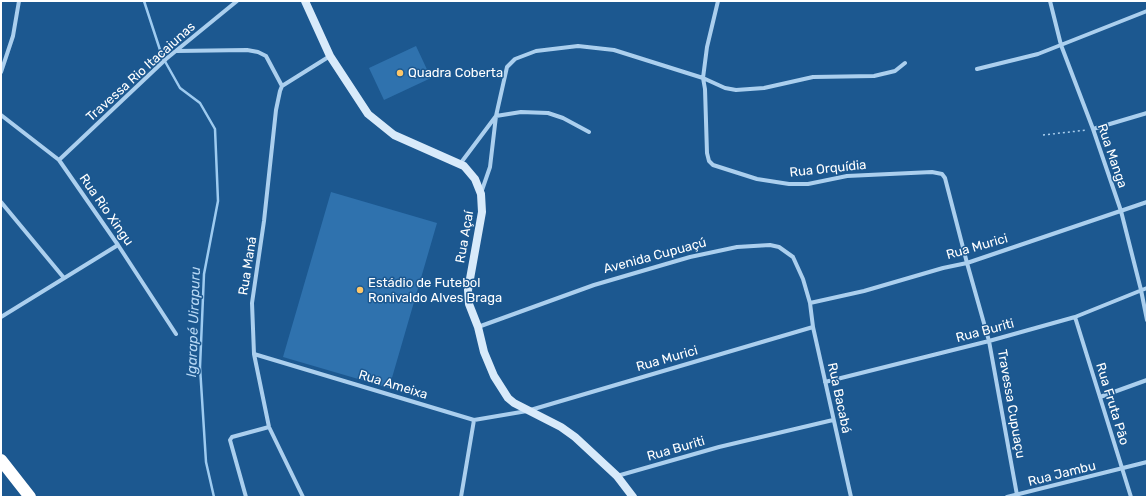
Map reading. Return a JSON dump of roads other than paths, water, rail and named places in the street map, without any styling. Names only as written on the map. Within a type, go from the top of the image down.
[{"type":"highway","points":[[1,460],[30,497]]},
{"type":"street","points":[[1,72],[13,36],[19,1]]},
{"type":"street","name":"Travessa Rio Itacaiunas","points":[[59,160],[166,59],[237,1]]},
{"type":"street","points":[[176,51],[247,50],[258,52],[266,56],[282,86],[330,56],[304,1]]},
{"type":"street","name":"Rua Orquídia","points":[[718,1],[707,47],[703,78],[705,89],[707,153],[709,161],[713,166],[722,170],[757,179],[789,184],[808,184],[847,176],[932,172],[942,174],[945,178]]},
{"type":"street","name":"Rua Manga","points":[[1050,1],[1061,45],[1093,129],[1121,211],[1147,320]]},
{"type":"street","points":[[977,69],[1038,54],[1147,11]]},
{"type":"street","points":[[481,194],[490,167],[496,116],[507,67],[515,59],[536,51],[571,47],[597,47],[614,50],[703,78],[725,88],[748,90],[813,77],[874,76],[895,71],[905,63]]},
{"type":"street","name":"Rua Açaí","points":[[330,56],[360,106],[378,124],[394,134],[460,164],[475,179],[481,194],[482,212],[468,290],[469,304],[478,328],[484,352],[494,376],[508,398],[527,411],[561,427],[575,437],[617,476],[633,497]]},
{"type":"street","name":"Rua Maná","points":[[282,86],[278,98],[264,221],[252,303],[254,354],[269,426],[303,497]]},
{"type":"street","points":[[460,164],[496,116],[521,112],[548,113],[563,118],[589,132]]},
{"type":"street","points":[[1093,129],[1147,113]]},
{"type":"street","name":"Rua Rio Xingu","points":[[1,115],[59,160],[118,245],[176,334]]},
{"type":"street","name":"Travessa Cupuaçu","points":[[945,178],[967,263],[990,341],[1017,495]]},
{"type":"street","points":[[1,202],[64,278]]},
{"type":"street","name":"Rua Murici","points":[[810,303],[864,291],[943,268],[967,263],[1147,202]]},
{"type":"street","points":[[1,317],[118,245]]},
{"type":"street","name":"Avenida Cupuaçú","points":[[478,328],[594,285],[690,257],[737,247],[770,245],[787,252],[797,265],[810,303]]},
{"type":"street","name":"Rua Buriti","points":[[825,382],[990,341],[1075,317],[1147,288]]},
{"type":"street","name":"Rua Bacabá","points":[[810,303],[813,327],[851,497]]},
{"type":"street","name":"Rua Fruta Pão","points":[[1075,317],[1121,470],[1131,497]]},
{"type":"street","name":"Rua Murici","points":[[527,411],[813,327]]},
{"type":"street","name":"Rua Ameixa","points":[[254,354],[474,420],[527,411]]},
{"type":"street","points":[[1100,397],[1147,380]]},
{"type":"street","points":[[461,497],[474,420]]},
{"type":"street","name":"Rua Buriti","points":[[617,476],[719,447],[833,420]]},
{"type":"street","points":[[246,497],[230,440],[232,437],[269,426]]},
{"type":"street","name":"Rua Jambu","points":[[1007,497],[1121,470],[1147,462]]},
{"type":"waterway","name":"Igarapé Uirapuru","points":[[144,1],[162,56],[180,88],[200,103],[215,129],[218,201],[204,274],[200,367],[206,462],[214,497]]},
{"type":"place","name":"Quadra Coberta","points":[[400,73]]},
{"type":"place","name":"Estádio de Futebol Ronivaldo Alves Braga","points":[[360,290]]}]
